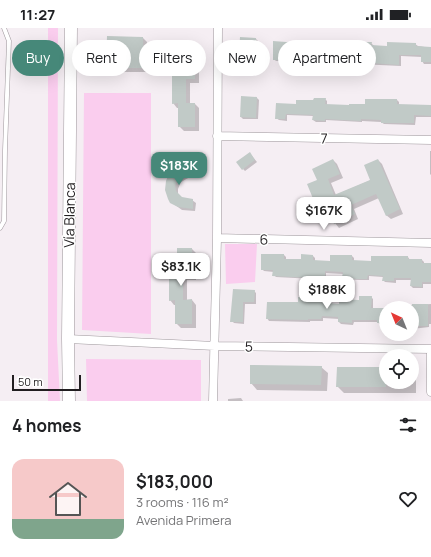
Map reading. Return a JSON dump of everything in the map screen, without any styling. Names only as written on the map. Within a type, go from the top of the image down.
[{"type":"main road","name":"Vía Blanca","points":[[69,401],[68,339],[71,28]]},
{"type":"street","points":[[214,401],[217,238],[218,28]]},
{"type":"street","name":"7","points":[[217,136],[431,140]]},
{"type":"street","name":"6","points":[[217,238],[431,244]]},
{"type":"street","name":"5","points":[[68,339],[215,346],[431,349]]},
{"type":"street","points":[[431,349],[431,392]]},
{"type":"lane","points":[[0,228],[4,221],[9,41],[4,28]]},
{"type":"shaded area","points":[[48,28],[58,28],[58,40],[48,40]]},
{"type":"shaded area","points":[[48,76],[58,76],[57,340],[60,401],[48,401]]},
{"type":"shaded area","points":[[84,93],[151,93],[151,334],[82,330]]},
{"type":"shaded area","points":[[225,244],[257,244],[255,282],[226,284]]},
{"type":"shaded area","points":[[86,359],[201,360],[201,401],[87,401]]},
{"type":"building","points":[[107,36],[143,37],[143,40],[139,40],[139,68],[131,68],[131,40],[107,40]]},
{"type":"building","points":[[240,37],[256,38],[256,40],[240,40]]},
{"type":"building","points":[[273,41],[278,41],[278,60],[273,60]]},
{"type":"building","points":[[387,42],[416,43],[416,46],[431,47],[431,62],[421,62],[421,55],[399,55],[399,65],[376,63],[376,45],[387,46]]},
{"type":"building","points":[[172,76],[195,76],[195,79],[186,79],[186,103],[195,103],[195,127],[178,127],[178,103],[172,104]]},
{"type":"building","points":[[241,96],[257,97],[256,118],[240,117]]},
{"type":"building","points":[[314,98],[326,98],[325,104],[349,105],[365,104],[365,99],[397,99],[397,104],[431,105],[431,116],[414,115],[414,123],[381,123],[381,120],[361,119],[361,121],[325,119],[325,121],[312,120],[313,115],[286,114],[285,119],[275,119],[276,103],[296,104],[296,100],[313,100]]},
{"type":"building","points":[[250,152],[255,160],[242,170],[236,162]]},
{"type":"building","points":[[333,159],[340,174],[328,179],[334,195],[370,180],[364,165],[378,159],[400,209],[386,216],[376,194],[351,205],[355,214],[334,224],[330,214],[321,218],[307,184],[317,180],[312,169]]},
{"type":"building","points":[[194,163],[194,174],[186,174],[178,179],[175,185],[176,191],[182,197],[193,199],[193,209],[178,207],[170,203],[168,199],[165,190],[166,181],[169,173],[175,168],[181,165]]},
{"type":"building","points":[[177,248],[192,248],[192,276],[183,276],[183,300],[192,299],[192,324],[175,324],[175,300],[169,301],[169,271],[177,270]]},
{"type":"building","points":[[261,254],[284,254],[284,259],[301,259],[301,254],[313,255],[313,260],[330,261],[330,255],[352,255],[352,260],[371,261],[371,256],[408,256],[408,259],[422,259],[422,263],[431,263],[431,282],[422,282],[422,287],[410,286],[411,278],[394,278],[394,281],[382,281],[383,276],[368,275],[367,279],[356,279],[342,277],[343,272],[325,271],[325,277],[312,276],[312,278],[272,276],[273,270],[261,270]]},
{"type":"building","points":[[233,289],[255,290],[254,302],[243,302],[243,322],[230,322]]},
{"type":"building","points":[[359,296],[372,296],[371,308],[379,308],[379,323],[377,323],[377,320],[352,320],[352,323],[338,322],[338,317],[322,316],[321,319],[308,320],[266,319],[267,302],[298,302],[298,297],[309,298],[309,301],[339,304],[339,299],[359,300]]},
{"type":"building","points":[[419,304],[428,304],[428,326],[419,326]]},
{"type":"building","points":[[250,365],[322,366],[321,385],[250,384]]},
{"type":"building","points":[[337,367],[379,367],[379,387],[336,387]]}]
